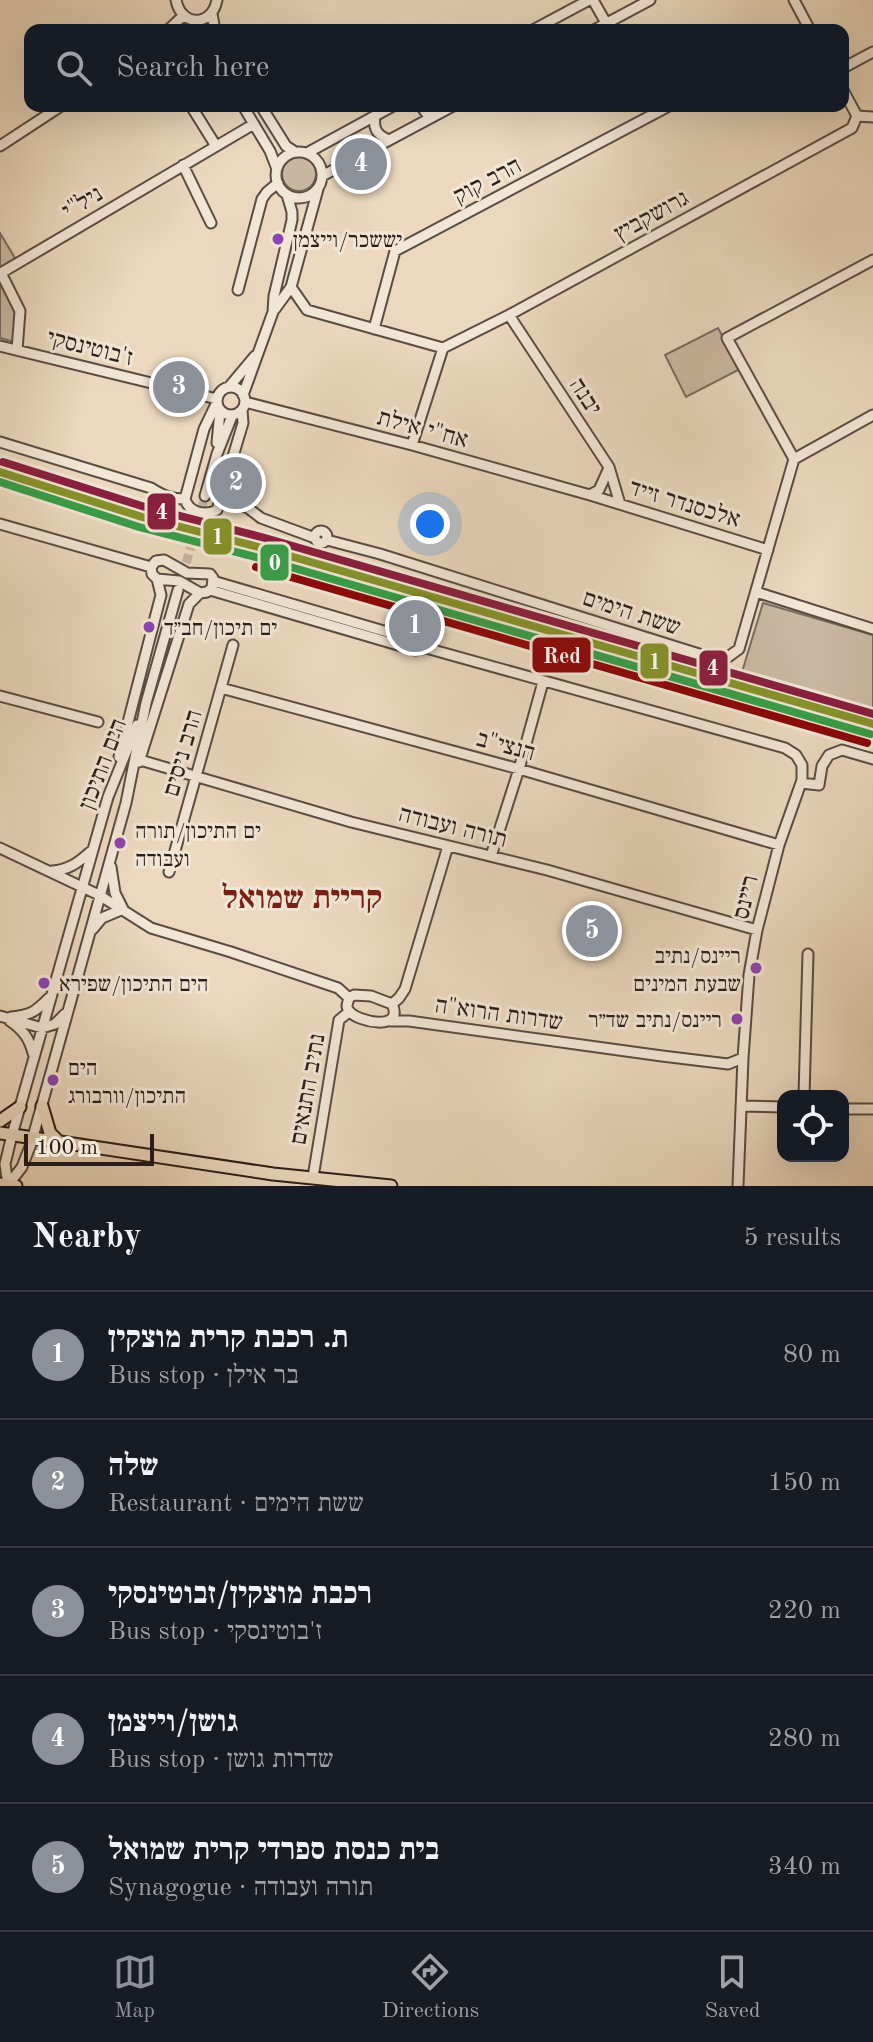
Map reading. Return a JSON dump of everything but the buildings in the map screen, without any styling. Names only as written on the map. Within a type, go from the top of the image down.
[{"type":"main road","points":[[42,1106],[50,1133],[61,1143]]},
{"type":"main road","points":[[0,1121],[20,1107]]},
{"type":"main road","points":[[6,1134],[233,1168],[391,1186]]},
{"type":"street","points":[[176,0],[178,8],[192,24]]},
{"type":"street","points":[[214,24],[212,14],[217,0]]},
{"type":"street","points":[[545,24],[591,0],[606,23],[650,0]]},
{"type":"street","points":[[794,0],[807,24]]},
{"type":"street","points":[[178,24],[187,18],[203,20],[212,14]]},
{"type":"street","points":[[849,65],[873,52]]},
{"type":"street","points":[[849,101],[857,116],[873,117]]},
{"type":"street","points":[[0,146],[52,112]]},
{"type":"street","points":[[195,112],[216,146]]},
{"type":"street","points":[[247,112],[270,151],[277,169],[278,183],[287,195],[292,212],[273,312]]},
{"type":"street","points":[[259,350],[229,387],[222,390],[204,429],[185,499],[187,506],[193,510],[208,513],[217,510],[243,423],[243,402],[259,350],[273,312],[291,287],[322,176],[319,162],[307,153],[295,152],[286,146],[265,112]]},
{"type":"street","points":[[307,153],[382,112]]},
{"type":"street","points":[[426,112],[436,115]]},
{"type":"street","points":[[322,176],[442,112]]},
{"type":"street","name":"הרב קוק","points":[[374,329],[395,251],[658,112]]},
{"type":"street","points":[[375,116],[376,131],[389,140]]},
{"type":"street","name":"גרושקביץ","points":[[443,348],[852,128],[857,116]]},
{"type":"street","name":"ניל\"י","points":[[17,350],[20,311],[1,273],[254,124]]},
{"type":"street","points":[[277,169],[283,158],[295,152]]},
{"type":"street","points":[[183,165],[211,223]]},
{"type":"street","points":[[238,290],[262,199],[278,183]]},
{"type":"street","points":[[287,195],[307,197],[318,188]]},
{"type":"street","points":[[873,260],[727,338],[794,459],[873,415]]},
{"type":"street","points":[[291,287],[307,310],[443,348],[412,445]]},
{"type":"street","name":"יבנה","points":[[509,315],[609,467],[620,504]]},
{"type":"street","name":"ז'בוטינסקי","points":[[0,346],[218,404]]},
{"type":"street","points":[[229,387],[237,389],[243,402]]},
{"type":"street","points":[[205,496],[232,416],[243,402]]},
{"type":"street","name":"אח\"י אילת","points":[[243,402],[590,495]]},
{"type":"street","points":[[218,404],[232,416]]},
{"type":"street","points":[[217,454],[218,404]]},
{"type":"street","points":[[0,442],[151,488],[175,499],[185,499]]},
{"type":"street","name":"ששת הימים","points":[[222,497],[248,508],[261,518],[315,538],[320,544],[327,540],[380,554],[715,659],[728,657],[739,649],[794,459]]},
{"type":"street","points":[[590,495],[599,490],[609,467]]},
{"type":"street","name":"אלכסנדר זייד","points":[[590,495],[768,550]]},
{"type":"street","points":[[1,526],[151,567]]},
{"type":"street","points":[[108,797],[161,595],[151,567],[156,561],[164,560],[183,572],[207,573],[212,576],[208,588],[189,604],[126,803]]},
{"type":"street","points":[[157,579],[208,588],[415,650],[426,648],[543,682],[491,856]]},
{"type":"street","points":[[146,703],[178,590]]},
{"type":"street","points":[[756,592],[873,629]]},
{"type":"street","name":"הרב ניסים","points":[[169,872],[233,645]]},
{"type":"street","name":"ריינס","points":[[543,682],[785,748],[796,755],[802,765],[801,783],[779,845],[749,975],[738,1186]]},
{"type":"street","name":"הנצי\"ב","points":[[221,688],[519,769],[779,845]]},
{"type":"street","points":[[0,696],[98,722]]},
{"type":"street","name":"הים התיכון","points":[[8,1185],[6,1134],[20,1107],[108,797],[146,703]]},
{"type":"street","name":"הים התיכון","points":[[8,1185],[22,1167],[42,1106],[126,803],[146,703]]},
{"type":"street","points":[[801,783],[819,785],[822,766],[829,755],[842,750],[873,759]]},
{"type":"street","name":"תורה ועבודה","points":[[140,760],[351,822],[491,856],[757,930]]},
{"type":"street","points":[[392,1004],[405,989],[448,846]]},
{"type":"street","points":[[0,848],[99,895],[151,928],[338,988],[349,998]]},
{"type":"street","points":[[52,871],[74,866],[92,849]]},
{"type":"street","points":[[112,852],[110,871],[123,909]]},
{"type":"street","points":[[88,938],[102,918],[123,909]]},
{"type":"street","points":[[804,1090],[808,954]]},
{"type":"street","points":[[349,1012],[349,998],[363,995],[392,1004],[395,1009],[391,1021]]},
{"type":"street","points":[[2,1017],[26,1016],[36,1012],[51,996]]},
{"type":"street","points":[[2,1017],[42,1028],[55,1024],[68,1012]]},
{"type":"street","name":"שדרות הרוא\"ה","points":[[349,1012],[375,1021],[409,1021],[728,1064],[743,1058]]},
{"type":"street","name":"נתיב התנאים","points":[[313,1177],[339,1020],[349,1012]]},
{"type":"street","points":[[2,1017],[23,1030],[31,1043],[34,1058]]},
{"type":"street","points":[[742,1106],[777,1107]]},
{"type":"street","points":[[849,1109],[873,1109]]},
{"type":"shaded area","points":[[299,157],[311,162],[316,174],[311,186],[299,191],[287,186],[282,174],[287,162]]},
{"type":"shaded area","points":[[0,233],[18,263],[1,273],[20,311],[18,343],[0,338]]},
{"type":"shaded area","points":[[718,328],[740,369],[686,397],[665,355]]},
{"type":"shaded area","points":[[763,603],[873,635],[873,708],[742,672]]},
{"type":"tunnel","points":[[179,589],[205,496]]},
{"type":"transit line","name":"4","points":[[3,462],[145,507],[265,538],[873,714]]},
{"type":"transit line","name":"1","points":[[0,472],[142,517],[262,548],[873,724]]},
{"type":"transit line","name":"0","points":[[0,482],[139,527],[259,558],[870,734]]},
{"type":"transit line","name":"Red","points":[[256,567],[867,743]]},
{"type":"place","name":"גושן/וייצמן","points":[[361,164]]},
{"type":"place","name":"יששכר/וייצמן","points":[[278,239]]},
{"type":"place","name":"רכבת מוצקין/זבוטינסקי","points":[[179,387]]},
{"type":"place","name":"שלה","points":[[236,483]]},
{"type":"place","name":"ת. רכבת קרית מוצקין","points":[[415,626]]},
{"type":"place","name":"ים תיכון/חב״ד","points":[[149,627]]},
{"type":"place","name":"ים התיכון/תורה ועבודה","points":[[120,843]]},
{"type":"place","name":"בית כנסת ספרדי קרית שמואל","points":[[592,931]]},
{"type":"place","name":"ריינס/נתיב שבעת המינים","points":[[756,968]]},
{"type":"place","name":"הים התיכון/שפירא","points":[[44,983]]},
{"type":"place","name":"ריינס/נתיב שד״ר","points":[[737,1019]]},
{"type":"place","name":"הים התיכון/וורבורג","points":[[53,1080]]},
{"type":"district","name":"קריית שמואל","points":[[302,897]]}]
